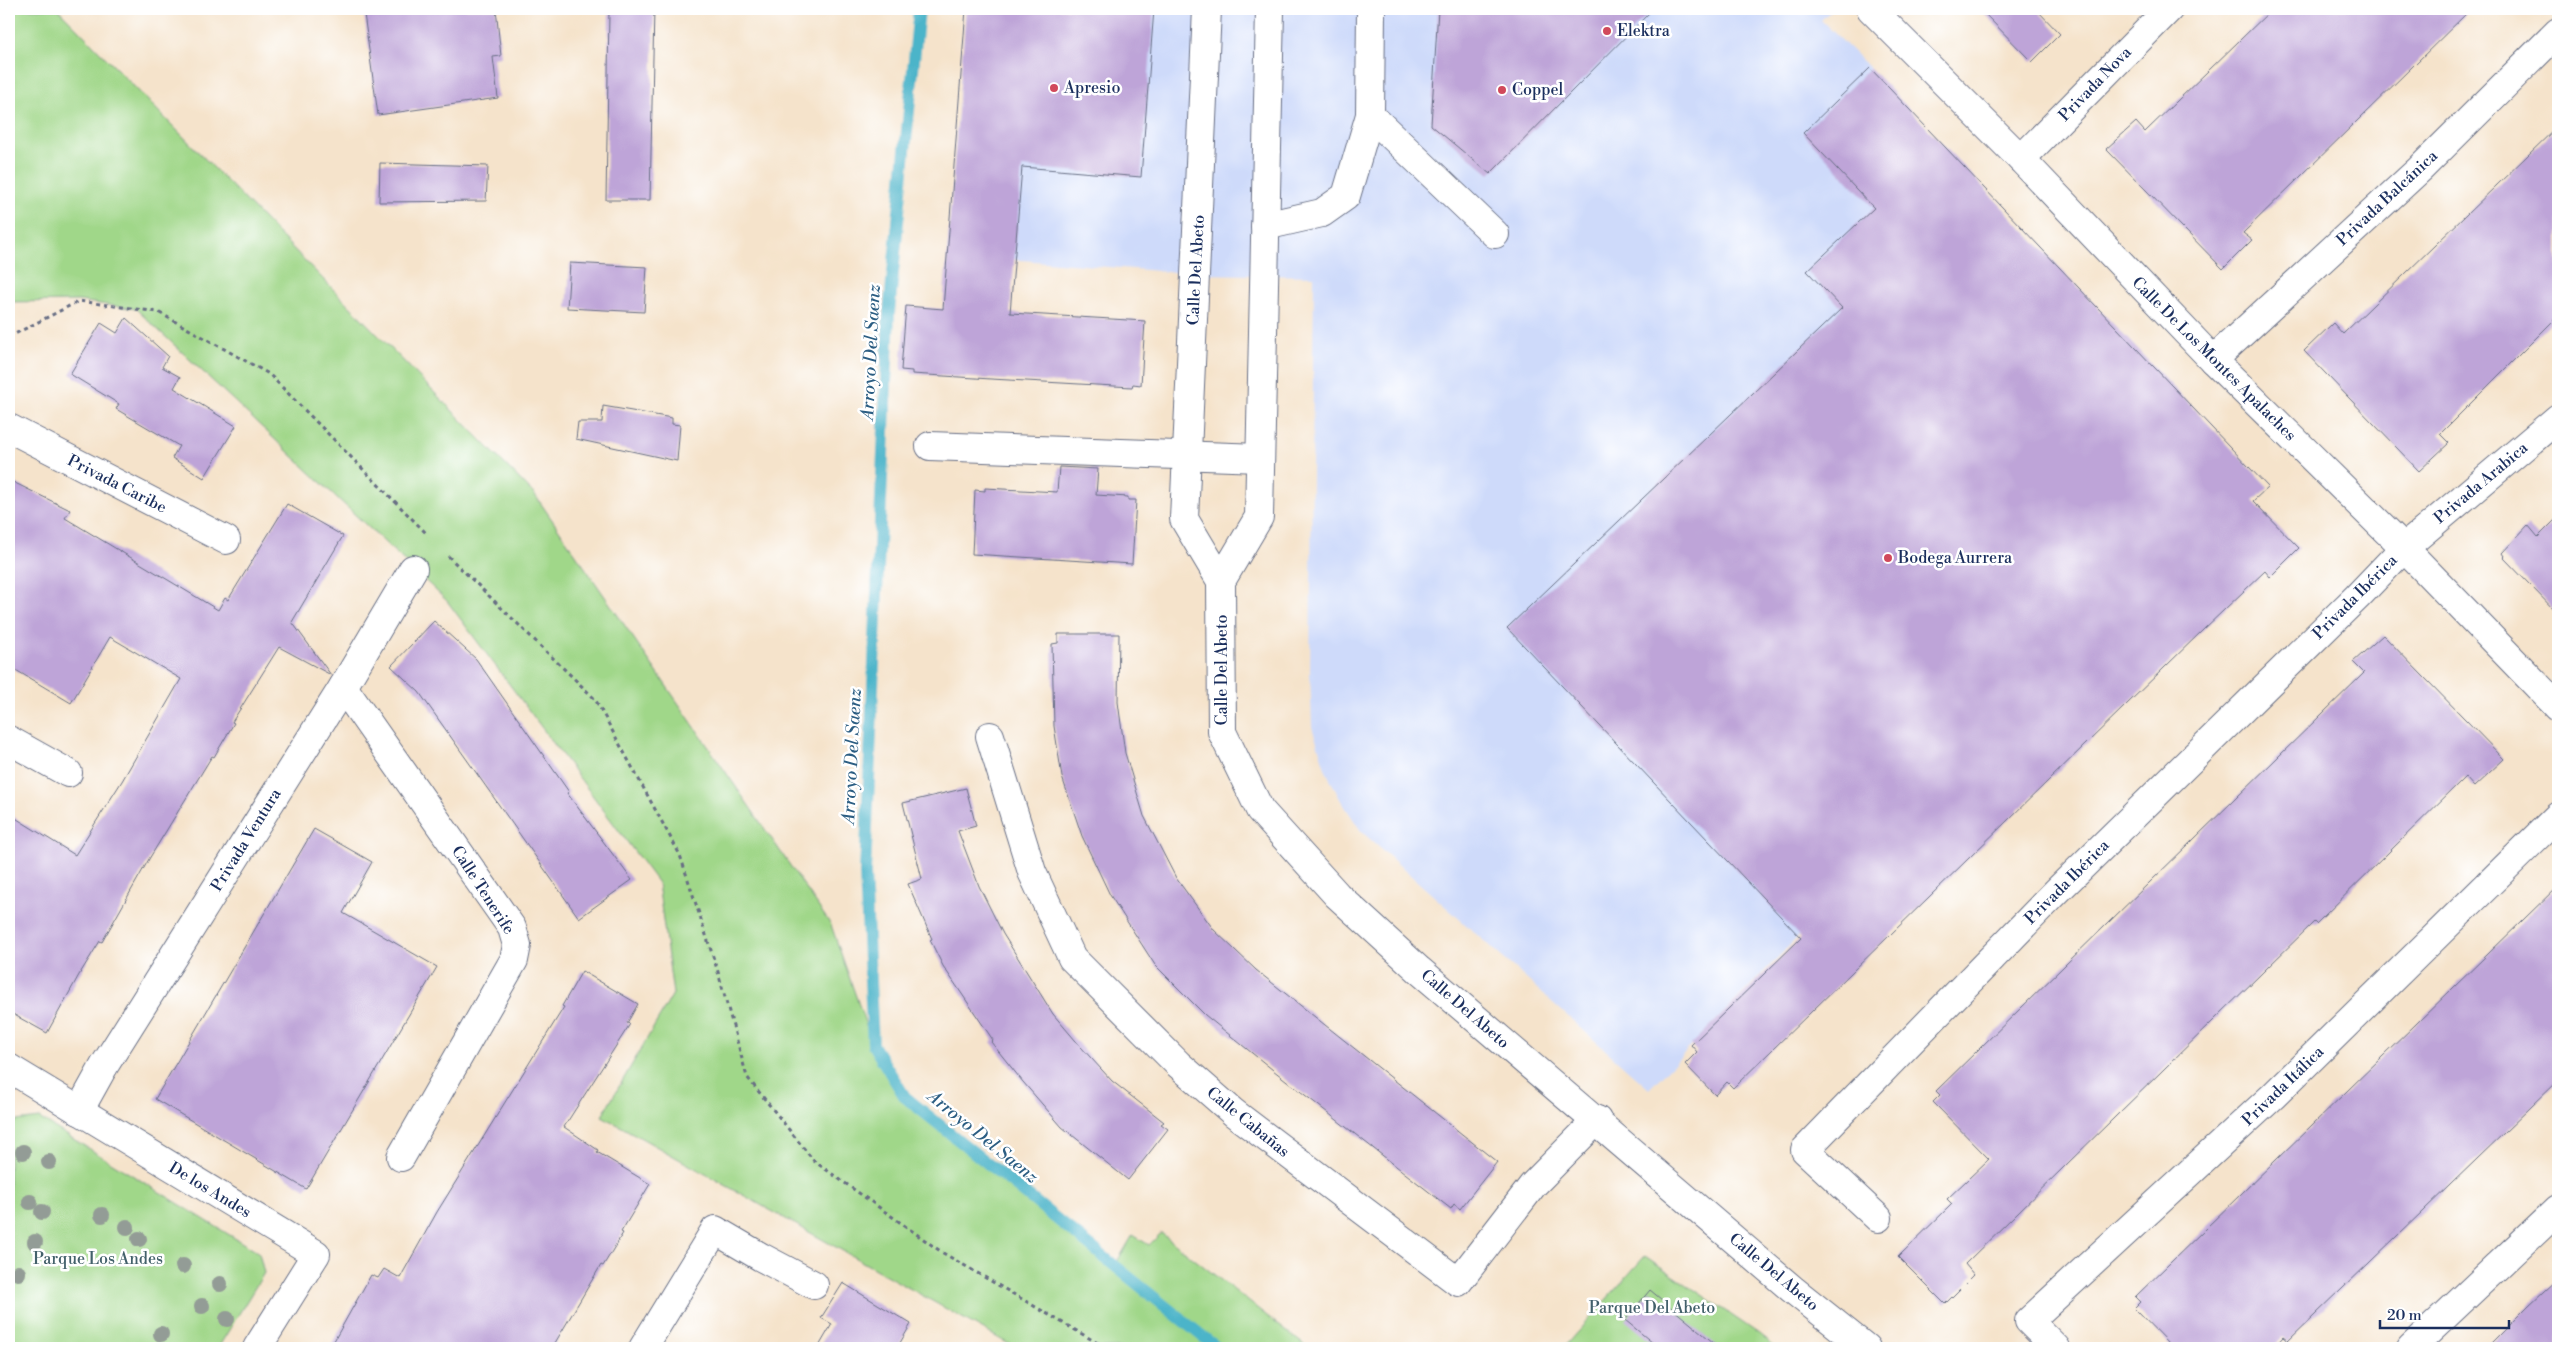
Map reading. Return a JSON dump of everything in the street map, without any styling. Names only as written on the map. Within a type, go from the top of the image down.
[{"type":"street","name":"Calle Del Abeto","points":[[1207,9],[1184,519],[1221,581],[1222,732],[1260,810],[1337,895],[1426,976],[1597,1120],[1792,1289],[1866,1348]]},
{"type":"street","points":[[1221,581],[1259,517],[1270,9]]},
{"type":"street","points":[[1265,226],[1322,213],[1346,196],[1370,115],[1371,9]]},
{"type":"street","name":"Calle De Los Montes Apalaches","points":[[1871,9],[2021,159],[2213,360],[2404,548],[2558,707]]},
{"type":"street","name":"Privada Nova","points":[[2021,159],[2169,9]]},
{"type":"street","name":"Privada Balcánica","points":[[2213,360],[2420,169],[2558,32]]},
{"type":"street","points":[[1370,115],[1495,234]]},
{"type":"street","name":"Privada Arabica","points":[[2404,548],[2558,418]]},
{"type":"street","name":"Privada Caribe","points":[[9,428],[226,540]]},
{"type":"street","points":[[930,446],[1260,458]]},
{"type":"street","name":"Privada Ibérica","points":[[1878,1218],[1805,1150],[2057,890],[2404,548]]},
{"type":"street","name":"Privada Ventura","points":[[79,1110],[104,1066],[342,687],[413,569]]},
{"type":"street","name":"Calle Tenerife","points":[[342,687],[512,928],[517,945],[514,960],[401,1156]]},
{"type":"street","name":"Calle Cabañas","points":[[990,736],[1032,872],[1072,958],[1178,1064],[1234,1113],[1458,1282],[1533,1185],[1597,1120]]},
{"type":"street","points":[[9,740],[68,773]]},
{"type":"street","name":"Privada Itálica","points":[[2056,1348],[2029,1321],[2273,1096],[2558,816]]},
{"type":"street","name":"De los Andes","points":[[9,1068],[316,1254],[257,1348]]},
{"type":"street","points":[[2411,1348],[2558,1209]]},
{"type":"street","points":[[643,1348],[715,1230],[814,1285]]},
{"type":"path","points":[[9,337],[79,301],[158,312],[269,374],[439,547],[595,699],[680,855],[718,972],[747,1077],[814,1161],[943,1253],[1106,1348]]},
{"type":"path","points":[[413,569],[439,547]]},
{"type":"shaded area","points":[[966,9],[1833,9],[1821,20],[1870,68],[2268,487],[1799,936],[1649,1089],[1361,831],[1340,799],[1326,771],[1312,727],[1310,673],[1314,276],[1196,274],[947,254]]},
{"type":"green space","points":[[9,9],[58,9],[535,495],[831,925],[873,1045],[905,1097],[1115,1265],[1133,1235],[1149,1245],[1161,1233],[1308,1348],[1016,1348],[602,1116],[673,994],[658,883],[447,601],[136,309],[79,301],[9,302]]},
{"type":"green space","name":"Parque Los Andes","points":[[39,1118],[259,1253],[264,1273],[218,1348],[9,1348],[9,1133],[16,1121]]},
{"type":"green space","name":"Parque Del Abeto","points":[[1645,1256],[1759,1334],[1776,1348],[1563,1348]]},
{"type":"building","points":[[367,9],[496,9],[501,56],[493,57],[498,98],[378,115],[364,14],[368,14]]},
{"type":"building","points":[[654,9],[650,200],[606,200],[609,12]]},
{"type":"building","name":"Apresio","points":[[966,9],[1154,9],[1141,177],[1022,167],[1010,313],[1145,321],[1141,385],[1133,384],[1132,387],[991,379],[912,374],[912,371],[901,370],[906,306],[943,309]]},
{"type":"building","name":"Coppel","points":[[1438,9],[1653,9],[1490,174],[1431,125]]},
{"type":"building","points":[[1980,9],[2036,9],[2060,34],[2032,62]]},
{"type":"building","points":[[2272,9],[2471,9],[2243,233],[2252,240],[2223,269],[2106,149],[2136,122],[2145,132]]},
{"type":"building","name":"Bodega Aurrera","points":[[1870,68],[2268,487],[2253,501],[2299,548],[2270,577],[2265,571],[2204,629],[1733,1088],[1727,1082],[1715,1095],[1685,1064],[1697,1052],[1691,1045],[1801,938],[1507,628],[1842,308],[1807,271],[1874,208],[1803,133]]},
{"type":"building","points":[[2558,126],[2558,316],[2440,434],[2449,443],[2419,471],[2304,351],[2333,323],[2343,334]]},
{"type":"building","points":[[380,163],[488,166],[486,201],[379,202]]},
{"type":"building","points":[[570,263],[647,267],[644,312],[567,308]]},
{"type":"building","points":[[126,318],[168,356],[162,367],[180,377],[174,388],[236,426],[204,478],[172,458],[179,446],[116,409],[119,404],[70,374],[101,323],[117,333]]},
{"type":"building","points":[[603,406],[672,418],[672,424],[680,425],[677,461],[576,439],[578,422],[602,422]]},
{"type":"building","points":[[1059,467],[1098,469],[1096,495],[1128,497],[1128,500],[1136,500],[1132,564],[972,554],[975,490],[985,491],[985,488],[1057,492]]},
{"type":"building","points":[[9,480],[70,510],[65,518],[218,610],[225,598],[228,600],[287,504],[343,536],[292,622],[331,675],[279,647],[232,722],[234,723],[214,757],[212,756],[149,859],[102,942],[100,941],[79,975],[47,1033],[9,1012],[9,814],[75,855],[122,781],[181,679],[110,637],[71,703],[9,666]]},
{"type":"building","points":[[2558,517],[2558,614],[2503,557],[2502,553],[2528,525],[2538,537]]},
{"type":"building","points":[[434,621],[476,659],[569,792],[567,793],[632,880],[579,918],[419,692],[391,666]]},
{"type":"building","points":[[1058,634],[1119,634],[1118,702],[1125,753],[1144,816],[1176,878],[1214,930],[1256,970],[1497,1162],[1460,1209],[1454,1204],[1451,1209],[1273,1070],[1205,1015],[1155,965],[1110,895],[1082,836],[1062,777],[1054,726],[1052,644],[1058,643]]},
{"type":"building","points":[[2383,635],[2504,759],[2474,787],[2465,777],[2316,924],[2314,922],[1965,1264],[1974,1275],[1945,1304],[1898,1257],[1952,1204],[1947,1199],[1989,1159],[1933,1102],[1940,1095],[1936,1091],[2364,673],[2353,662]]},
{"type":"building","points":[[966,788],[976,826],[958,831],[979,886],[1003,934],[1053,1014],[1112,1081],[1164,1122],[1161,1124],[1168,1129],[1128,1180],[1062,1127],[1023,1082],[991,1042],[993,1040],[943,966],[930,940],[932,939],[908,884],[922,879],[903,803]]},
{"type":"building","points":[[314,829],[372,862],[343,913],[437,967],[306,1189],[155,1099]]},
{"type":"building","points":[[2558,886],[2558,1081],[2288,1341],[2283,1337],[2273,1348],[2173,1348],[2134,1308],[2140,1302],[2135,1297]]},
{"type":"building","points":[[582,971],[638,1004],[627,1023],[630,1024],[564,1127],[598,1150],[597,1152],[650,1184],[621,1232],[623,1233],[603,1266],[601,1265],[552,1348],[330,1348],[371,1275],[378,1278],[384,1269],[400,1278],[437,1212],[564,1007],[562,1006]]},
{"type":"building","points":[[2558,1278],[2558,1348],[2486,1348],[2529,1305]]},
{"type":"building","points":[[843,1283],[911,1324],[897,1348],[818,1348],[832,1324],[821,1318]]},
{"type":"building","points":[[1650,1290],[1720,1348],[1659,1348],[1625,1320]]},
{"type":"waterway","name":"Arroyo Del Saenz","points":[[919,9],[889,313],[865,873],[873,1045],[905,1097],[1217,1348]]},
{"type":"place","name":"Elektra","points":[[1607,31]]},
{"type":"place","name":"Apresio","points":[[1054,88]]},
{"type":"place","name":"Coppel","points":[[1502,90]]},
{"type":"place","name":"Bodega Aurrera","points":[[1888,558]]}]
